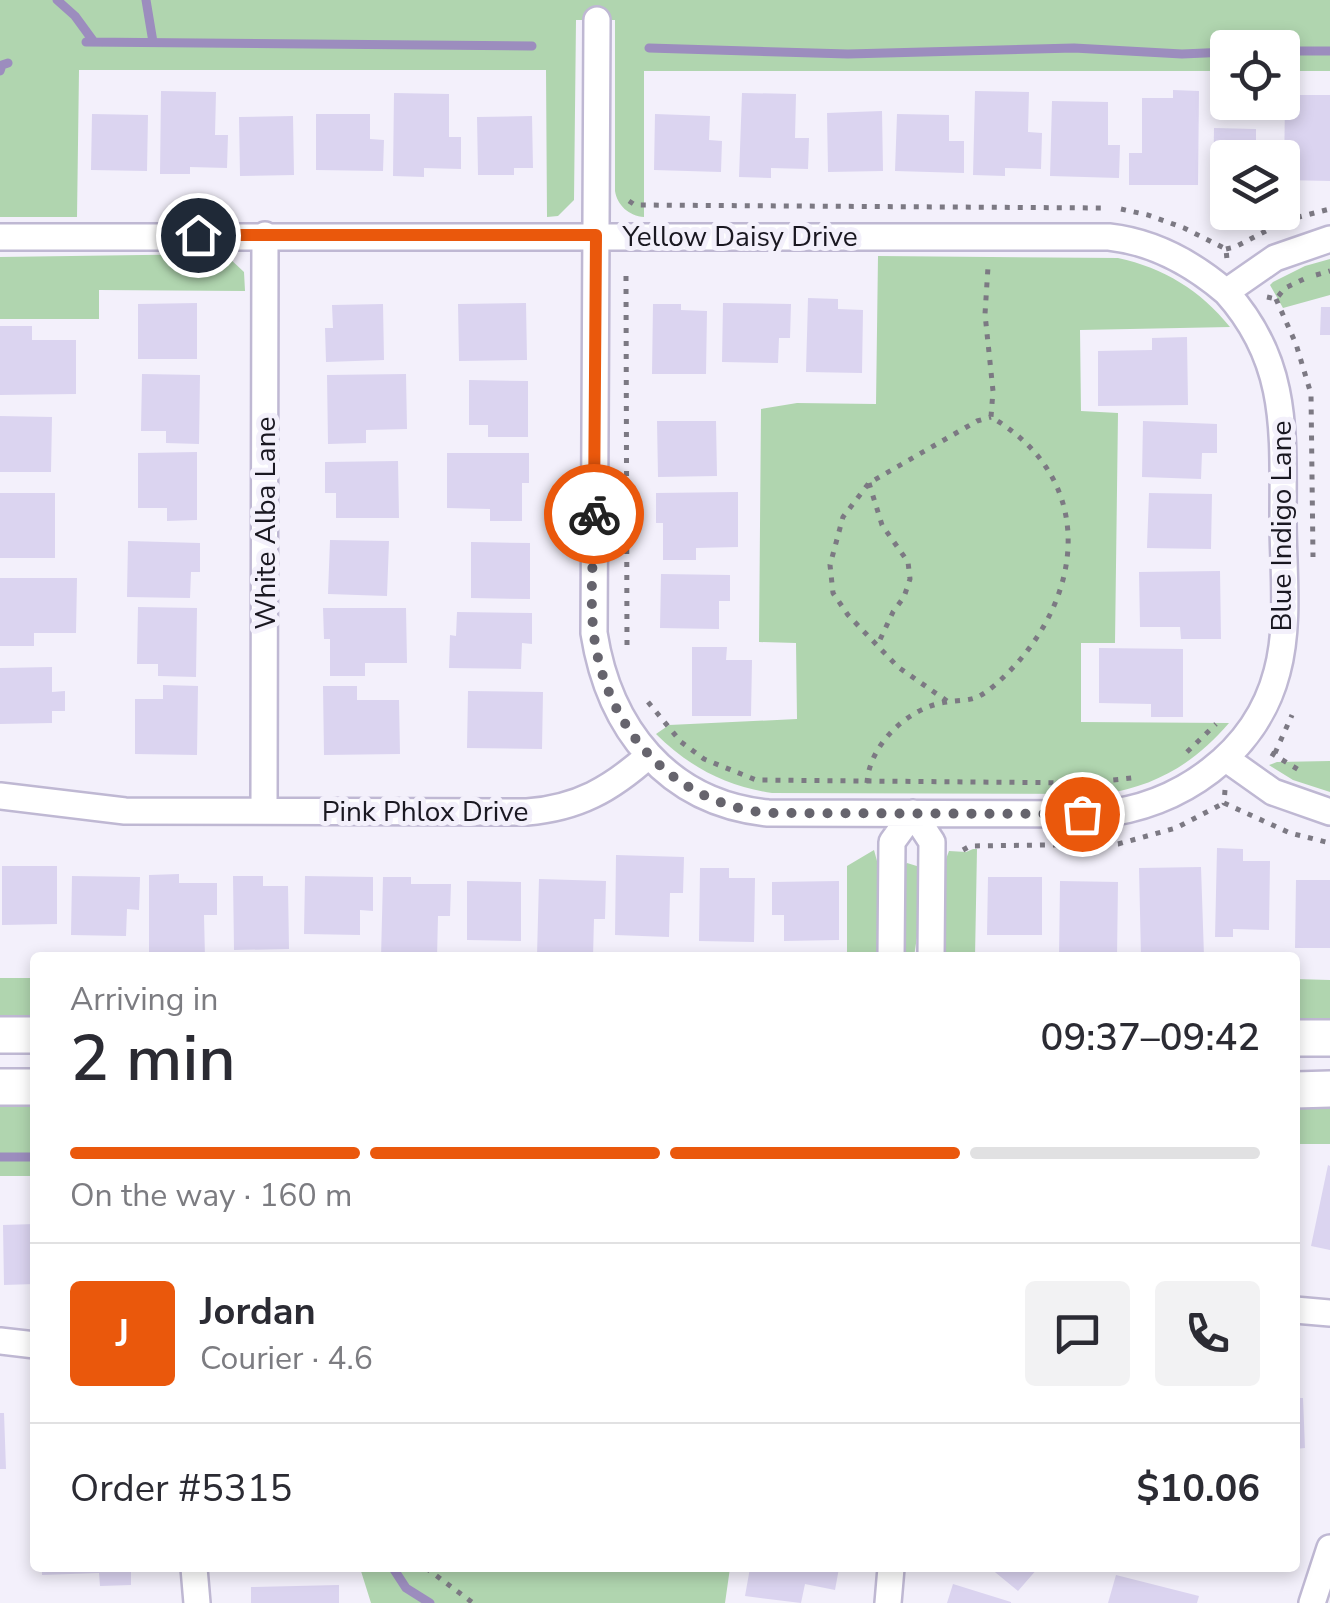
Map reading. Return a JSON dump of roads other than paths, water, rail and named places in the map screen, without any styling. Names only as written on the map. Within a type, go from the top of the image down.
[{"type":"main road","points":[[0,1035],[30,1035]]},
{"type":"main road","points":[[1300,1038],[1330,1038]]},
{"type":"main road","points":[[0,1087],[30,1087]]},
{"type":"main road","points":[[1300,1090],[1330,1089]]},
{"type":"street","points":[[597,20],[594,633],[600,669],[612,700],[636,743],[648,756],[697,792],[748,810],[778,814],[1115,812],[1180,791],[1224,758],[1273,792],[1330,812]]},
{"type":"street","name":"White Alba Lane","points":[[264,811],[265,235]]},
{"type":"street","name":"Yellow Daisy Drive","points":[[0,237],[1109,237],[1168,253],[1226,292]]},
{"type":"street","points":[[1226,292],[1274,258],[1330,239]]},
{"type":"street","name":"Blue Indigo Lane","points":[[1224,758],[1247,732],[1265,702],[1277,672],[1283,623],[1283,434],[1278,392],[1274,372],[1256,332],[1226,292]]},
{"type":"street","name":"Pink Phlox Drive","points":[[0,796],[125,811],[545,810],[605,791],[648,756]]},
{"type":"street","points":[[891,952],[892,842],[913,813]]},
{"type":"street","points":[[913,813],[932,842],[931,952]]},
{"type":"street","points":[[1300,1310],[1330,1313]]},
{"type":"street","points":[[0,1341],[30,1344]]},
{"type":"street","points":[[1312,1603],[1330,1548]]},
{"type":"street","points":[[194,1572],[197,1603]]},
{"type":"street","points":[[888,1603],[891,1572]]},
{"type":"waterway","points":[[57,0],[94,42]]},
{"type":"waterway","points":[[146,0],[153,42]]},
{"type":"waterway","points":[[86,42],[532,46]]},
{"type":"waterway","points":[[649,48],[848,54],[1074,48],[1210,53]]},
{"type":"waterway","points":[[1300,51],[1330,51]]},
{"type":"waterway","points":[[0,71],[8,63]]},
{"type":"waterway","points":[[0,1157],[30,1157]]},
{"type":"waterway","points":[[396,1572],[406,1588],[430,1603]]}]
